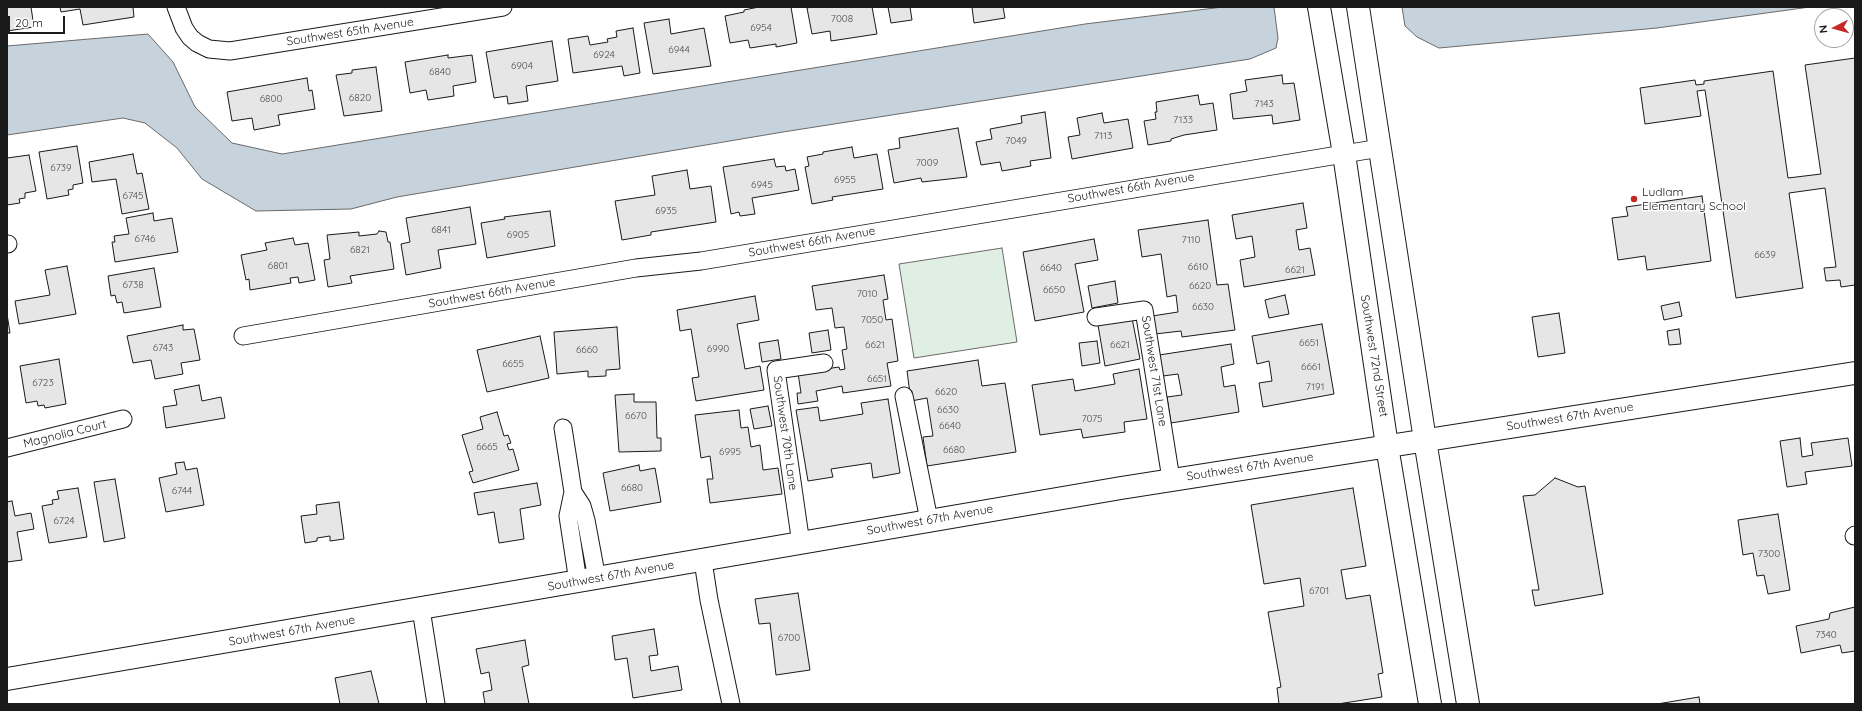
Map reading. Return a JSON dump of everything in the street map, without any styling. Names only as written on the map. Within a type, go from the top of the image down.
[{"type":"main road","name":"Southwest 72nd Street","points":[[1319,7],[1344,154],[1387,446],[1430,704]]},
{"type":"main road","points":[[1358,7],[1425,440],[1468,704]]},
{"type":"main road","name":"Southwest 67th Avenue","points":[[7,680],[1172,479],[1855,373]]},
{"type":"street","name":"Southwest 65th Avenue","points":[[176,7],[184,28],[190,37],[197,43],[209,49],[230,51],[503,7]]},
{"type":"street","name":"Southwest 66th Avenue","points":[[243,336],[636,268],[701,260],[1380,148]]},
{"type":"street","name":"Southwest 71st Lane","points":[[1096,317],[1144,310],[1172,479]]},
{"type":"street","name":"Southwest 70th Lane","points":[[801,544],[776,370],[824,363]]},
{"type":"street","points":[[904,396],[929,520]]},
{"type":"street","name":"Magnolia Court","points":[[7,448],[123,419]]},
{"type":"street","points":[[563,428],[573,492],[568,516],[588,580]]},
{"type":"street","points":[[703,561],[709,600],[731,704]]},
{"type":"street","points":[[421,609],[436,704]]},
{"type":"green space","points":[[1002,248],[1017,342],[914,358],[899,264]]},
{"type":"shaded area","points":[[1223,7],[1274,7],[1278,38],[1276,48],[1250,59],[783,132],[397,197],[351,209],[256,211],[202,179],[177,148],[145,123],[123,118],[7,135],[7,46],[148,34],[173,62],[195,107],[232,143],[282,154],[1085,24]]},
{"type":"shaded area","points":[[1402,7],[1810,7],[1657,28],[1439,48],[1417,37],[1405,26]]},
{"type":"building","points":[[7,7],[31,7],[34,27],[7,31]]},
{"type":"building","points":[[60,7],[133,7],[134,17],[83,25],[80,9],[61,12]]},
{"type":"building","points":[[759,7],[791,7],[797,43],[776,47],[776,44],[750,48],[748,40],[730,43],[725,16]]},
{"type":"building","points":[[872,7],[877,34],[831,41],[830,31],[812,34],[807,8]]},
{"type":"building","points":[[888,7],[910,7],[912,20],[891,23]]},
{"type":"building","points":[[972,7],[1003,7],[1005,18],[974,23]]},
{"type":"building","points":[[669,19],[671,34],[704,28],[711,66],[653,74],[644,23]]},
{"type":"building","points":[[633,28],[640,73],[624,76],[622,66],[573,73],[568,39],[588,36],[590,45],[608,42],[607,39],[617,37],[616,31]]},
{"type":"building","points":[[552,41],[558,81],[526,86],[528,101],[508,104],[507,96],[494,98],[486,52]]},
{"type":"building","points":[[448,55],[448,58],[472,55],[476,82],[453,86],[454,96],[428,100],[426,90],[410,93],[405,62]]},
{"type":"building","points":[[1855,58],[1855,285],[1841,287],[1840,280],[1826,281],[1824,268],[1836,267],[1825,188],[1789,193],[1803,288],[1736,298],[1705,90],[1697,91],[1701,116],[1645,124],[1640,88],[1695,80],[1696,85],[1704,84],[1704,81],[1773,71],[1788,178],[1821,174],[1805,65]]},
{"type":"building","points":[[376,67],[382,111],[344,116],[336,75],[352,73],[352,70]]},
{"type":"building","points":[[1282,75],[1283,84],[1294,83],[1300,120],[1273,124],[1272,115],[1233,119],[1230,94],[1247,91],[1245,80]]},
{"type":"building","points":[[307,78],[309,91],[312,90],[315,109],[278,115],[280,125],[254,130],[252,118],[232,121],[227,92]]},
{"type":"building","points":[[1198,95],[1200,105],[1213,103],[1217,130],[1184,135],[1171,139],[1171,141],[1148,145],[1144,121],[1156,119],[1156,102]]},
{"type":"building","points":[[1045,112],[1051,158],[1030,161],[1031,166],[1002,171],[1000,162],[981,165],[976,142],[992,139],[990,129],[1022,123],[1021,116]]},
{"type":"building","points":[[1102,113],[1104,123],[1128,119],[1133,148],[1072,159],[1068,137],[1080,135],[1077,118]]},
{"type":"building","points":[[958,128],[967,177],[922,182],[921,178],[894,183],[888,150],[900,148],[899,138]]},
{"type":"building","points":[[77,146],[83,183],[73,185],[73,189],[68,190],[69,195],[47,199],[39,152]]},
{"type":"building","points":[[852,147],[854,158],[877,154],[883,189],[832,197],[833,200],[812,204],[805,167],[809,166],[807,157],[823,154],[823,152]]},
{"type":"building","points":[[133,154],[137,174],[142,173],[149,209],[122,214],[116,179],[92,182],[89,162]]},
{"type":"building","points":[[29,155],[36,191],[25,193],[25,198],[19,199],[20,203],[7,205],[7,158]]},
{"type":"building","points":[[774,159],[776,167],[785,166],[786,171],[795,169],[799,190],[752,198],[755,214],[740,216],[739,212],[731,214],[723,167]]},
{"type":"building","points":[[687,170],[690,189],[711,186],[716,222],[651,232],[651,235],[622,240],[615,201],[655,195],[652,176]]},
{"type":"building","points":[[1702,196],[1711,261],[1647,270],[1645,256],[1618,260],[1612,218],[1628,216],[1626,207]]},
{"type":"building","points":[[1303,203],[1307,228],[1296,230],[1299,250],[1310,248],[1315,275],[1244,287],[1240,260],[1255,257],[1252,236],[1236,239],[1232,215]]},
{"type":"building","points":[[470,207],[476,244],[438,250],[441,268],[406,275],[401,244],[410,242],[406,218]]},
{"type":"building","points":[[550,211],[555,246],[487,258],[481,223],[505,219],[504,217]]},
{"type":"building","points":[[153,213],[154,221],[172,218],[178,252],[115,262],[112,242],[115,242],[114,236],[129,234],[126,218]]},
{"type":"building","points":[[1208,220],[1217,285],[1228,284],[1235,330],[1182,337],[1181,331],[1155,334],[1152,316],[1178,312],[1176,295],[1167,297],[1161,254],[1142,257],[1138,230]]},
{"type":"building","points":[[379,231],[386,232],[388,242],[390,242],[394,269],[350,276],[352,283],[328,287],[324,260],[330,259],[327,235],[359,232],[359,236],[377,234]]},
{"type":"building","points":[[293,238],[295,245],[308,243],[315,280],[299,283],[298,277],[290,278],[291,283],[250,290],[249,279],[246,280],[241,255],[267,250],[265,243]]},
{"type":"building","points":[[1094,239],[1098,260],[1075,264],[1084,312],[1035,321],[1023,252]]},
{"type":"building","points":[[67,266],[76,314],[19,324],[15,301],[50,295],[45,270]]},
{"type":"building","points":[[154,268],[161,307],[124,313],[122,302],[117,303],[115,295],[111,296],[108,276]]},
{"type":"building","points":[[884,275],[888,299],[883,300],[886,320],[892,319],[898,361],[887,363],[891,386],[843,393],[842,386],[816,391],[818,401],[798,404],[797,393],[801,393],[798,373],[839,367],[840,370],[845,369],[842,350],[847,349],[844,327],[835,328],[832,308],[816,310],[812,286]]},
{"type":"building","points":[[1115,281],[1118,303],[1092,308],[1088,286]]},
{"type":"building","points":[[1285,295],[1289,314],[1269,318],[1265,300]]},
{"type":"building","points":[[755,296],[759,320],[737,324],[745,369],[760,366],[764,390],[696,401],[692,378],[699,377],[691,329],[680,331],[677,310]]},
{"type":"building","points":[[1679,302],[1682,316],[1664,320],[1661,306]]},
{"type":"building","points":[[1559,313],[1565,353],[1538,357],[1532,317]]},
{"type":"building","points":[[7,314],[10,333],[7,333]]},
{"type":"building","points":[[1132,318],[1140,359],[1105,366],[1098,325]]},
{"type":"building","points":[[1322,324],[1334,394],[1263,407],[1259,383],[1272,381],[1269,361],[1257,364],[1252,336]]},
{"type":"building","points":[[183,325],[183,330],[194,329],[200,360],[181,363],[183,374],[155,379],[151,360],[133,363],[127,336]]},
{"type":"building","points":[[617,327],[620,369],[606,370],[606,376],[588,377],[588,371],[557,374],[554,332]]},
{"type":"building","points":[[1679,329],[1681,344],[1669,345],[1667,331]]},
{"type":"building","points":[[828,330],[831,350],[812,353],[809,333]]},
{"type":"building","points":[[540,336],[549,378],[487,392],[477,350]]},
{"type":"building","points":[[778,340],[781,359],[762,362],[759,343]]},
{"type":"building","points":[[1097,341],[1100,363],[1082,366],[1079,343]]},
{"type":"building","points":[[1231,344],[1234,364],[1221,367],[1224,387],[1235,385],[1239,412],[1171,423],[1167,397],[1182,395],[1178,374],[1163,376],[1159,355]]},
{"type":"building","points":[[59,359],[66,404],[45,408],[44,405],[38,406],[37,401],[26,403],[20,366]]},
{"type":"building","points":[[978,360],[982,386],[1005,383],[1016,452],[927,466],[923,437],[933,436],[927,398],[911,401],[907,371]]},
{"type":"building","points":[[1139,369],[1147,419],[1124,422],[1125,432],[1083,438],[1081,429],[1040,435],[1032,385],[1073,379],[1075,391],[1115,384],[1113,374]]},
{"type":"building","points":[[199,385],[202,401],[221,397],[225,418],[166,428],[163,407],[177,405],[174,390]]},
{"type":"building","points":[[634,394],[634,402],[656,402],[657,438],[661,438],[661,451],[619,452],[615,395]]},
{"type":"building","points":[[888,399],[900,473],[873,478],[871,463],[831,469],[833,477],[808,481],[796,410],[818,407],[820,421],[863,414],[861,403]]},
{"type":"building","points":[[768,406],[772,426],[754,429],[750,409]]},
{"type":"building","points":[[739,410],[741,428],[748,427],[751,447],[760,445],[763,470],[778,468],[782,494],[710,503],[707,479],[713,479],[710,456],[701,458],[695,415]]},
{"type":"building","points":[[497,412],[504,436],[508,435],[511,443],[507,444],[509,450],[513,449],[519,470],[473,483],[469,472],[473,471],[462,435],[483,429],[480,417]]},
{"type":"building","points":[[1800,438],[1802,457],[1813,455],[1811,443],[1848,438],[1852,466],[1805,472],[1807,484],[1787,487],[1780,441]]},
{"type":"building","points":[[184,462],[186,470],[197,468],[204,505],[166,512],[159,478],[177,474],[175,463]]},
{"type":"building","points":[[639,465],[640,471],[655,468],[661,502],[610,511],[603,473]]},
{"type":"building","points":[[1555,478],[1578,487],[1585,486],[1603,594],[1535,606],[1532,590],[1539,590],[1523,496],[1535,495]]},
{"type":"building","points":[[115,479],[125,538],[104,542],[94,482]]},
{"type":"building","points":[[537,483],[541,505],[520,509],[524,539],[499,543],[494,512],[478,515],[474,493]]},
{"type":"building","points":[[78,488],[87,537],[49,543],[42,506],[53,504],[52,500],[59,499],[57,491]]},
{"type":"building","points":[[1353,488],[1366,566],[1341,570],[1346,599],[1370,595],[1383,673],[1378,674],[1382,697],[1338,704],[1279,704],[1277,688],[1281,687],[1268,612],[1304,606],[1300,578],[1264,584],[1251,505]]},
{"type":"building","points":[[12,501],[15,516],[31,513],[34,529],[17,532],[22,560],[7,562],[7,502]]},
{"type":"building","points":[[339,502],[344,539],[330,541],[330,536],[317,538],[317,541],[305,543],[301,516],[317,514],[316,505]]},
{"type":"building","points":[[1778,514],[1790,590],[1768,594],[1764,575],[1757,576],[1753,553],[1743,555],[1738,520]]},
{"type":"building","points":[[798,593],[810,670],[776,675],[770,623],[759,624],[755,599]]},
{"type":"building","points":[[1855,607],[1855,651],[1842,653],[1840,645],[1801,653],[1796,626],[1829,619],[1830,613]]},
{"type":"building","points":[[654,629],[658,655],[649,656],[651,671],[678,666],[682,690],[633,698],[627,658],[615,660],[612,636]]},
{"type":"building","points":[[525,640],[529,665],[522,667],[529,704],[485,704],[483,692],[492,690],[489,672],[481,674],[476,649]]},
{"type":"building","points":[[371,671],[379,704],[340,704],[335,678]]},
{"type":"building","points":[[1699,697],[1700,704],[1657,704]]},
{"type":"place","name":"Ludlam Elementary School","points":[[1634,199]]}]
